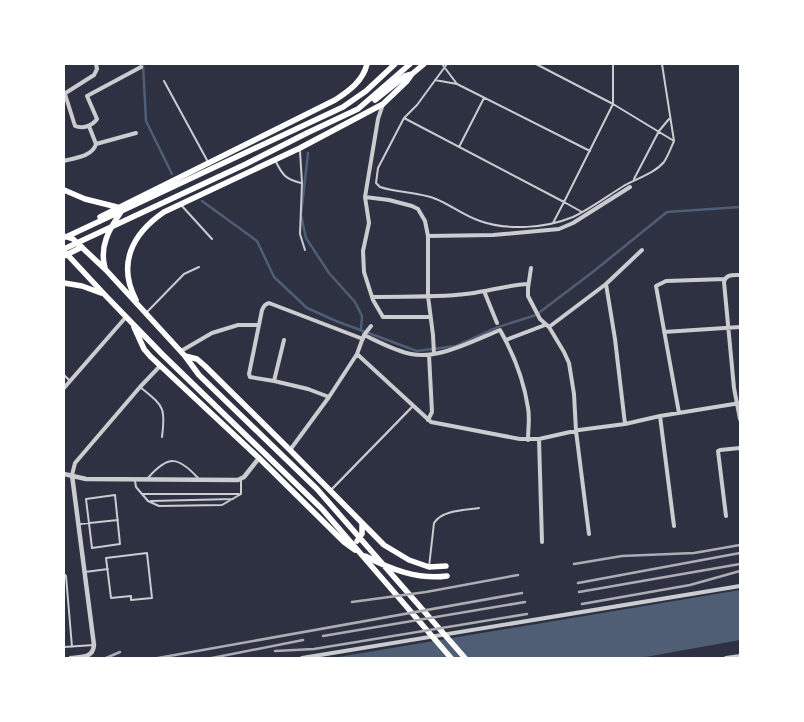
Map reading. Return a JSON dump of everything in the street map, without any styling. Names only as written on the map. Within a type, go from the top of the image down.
[{"type":"main road","points":[[65,253],[71,250],[73,239],[80,229],[118,207],[345,94],[360,80],[367,64]]},
{"type":"main road","points":[[64,237],[342,107],[366,91],[395,64]]},
{"type":"main road","points":[[358,109],[410,64]]},
{"type":"main road","points":[[139,306],[132,292],[127,268],[128,258],[132,245],[151,221],[181,204],[300,148],[384,104],[424,64]]},
{"type":"main road","points":[[65,253],[358,109],[383,95],[405,76],[412,74]]},
{"type":"main road","points":[[64,190],[85,199],[118,207]]},
{"type":"main road","points":[[106,270],[103,262],[106,236],[120,214],[133,200]]},
{"type":"main road","points":[[64,237],[73,239],[106,270],[183,354],[199,375],[316,490],[465,658]]},
{"type":"main road","points":[[65,253],[82,247]]},
{"type":"main road","points":[[65,253],[188,379],[322,509],[451,658]]},
{"type":"main road","points":[[64,283],[82,286],[105,295]]},
{"type":"main road","points":[[134,325],[144,349],[160,366],[259,458],[344,542],[360,554],[382,565],[421,576],[447,576]]},
{"type":"main road","points":[[183,354],[197,359],[205,366],[384,545],[408,560],[429,566],[446,566]]},
{"type":"main road","points":[[344,542],[354,542],[359,538],[363,531],[362,523]]},
{"type":"street","points":[[96,64],[97,70],[94,75],[64,94],[75,126],[78,127],[89,126],[97,119],[87,96],[141,67]]},
{"type":"street","points":[[384,104],[378,120],[365,197],[369,223],[363,251],[364,272],[372,297],[383,317],[430,317]]},
{"type":"street","points":[[64,161],[94,150],[96,144],[89,126]]},
{"type":"street","points":[[96,144],[136,133]]},
{"type":"street","points":[[428,236],[487,236],[559,229],[630,187]]},
{"type":"street","points":[[365,197],[389,200],[418,209],[425,221],[428,236],[428,296],[433,351],[432,410],[429,421]]},
{"type":"street","points":[[506,340],[547,326],[606,284],[642,250]]},
{"type":"street","points":[[531,268],[528,296],[540,319],[547,326],[569,363],[589,534]]},
{"type":"street","points":[[679,413],[656,286],[666,281],[725,279],[730,275],[740,275]]},
{"type":"street","points":[[725,279],[734,388],[739,403],[740,419]]},
{"type":"street","points":[[372,297],[473,293],[528,284]]},
{"type":"street","points":[[606,284],[615,339],[625,424]]},
{"type":"street","points":[[484,290],[496,323]]},
{"type":"street","points":[[329,397],[308,389],[250,377],[248,374],[264,305],[269,303],[411,354],[433,351],[473,341],[500,330],[506,340],[523,386],[529,410],[528,440]]},
{"type":"street","points":[[64,388],[126,317]]},
{"type":"street","points":[[183,354],[212,333],[238,325],[258,325]]},
{"type":"street","points":[[290,450],[358,354],[364,336],[370,327]]},
{"type":"street","points":[[664,332],[740,327]]},
{"type":"street","points":[[274,382],[284,340]]},
{"type":"street","points":[[358,354],[429,421],[528,440],[739,403]]},
{"type":"street","points":[[71,658],[92,653],[94,644],[72,475],[75,463],[140,386],[160,366]]},
{"type":"street","points":[[734,388],[740,387]]},
{"type":"street","points":[[330,492],[413,406]]},
{"type":"street","points":[[660,416],[674,526]]},
{"type":"street","points":[[539,439],[542,542]]},
{"type":"street","points":[[726,516],[718,451],[740,448]]},
{"type":"street","points":[[64,474],[86,479],[241,479],[259,458]]},
{"type":"street","points":[[302,658],[740,586]]},
{"type":"street","points":[[726,658],[740,656]]},
{"type":"lane","points":[[447,64],[443,65],[417,105],[404,118],[378,168],[376,183],[380,187],[387,189],[437,199],[479,221],[515,226],[553,223],[582,212],[634,179],[647,174],[663,162],[674,141],[662,64]]},
{"type":"lane","points":[[536,64],[613,104],[674,141]]},
{"type":"lane","points":[[553,223],[613,104],[613,64]]},
{"type":"lane","points":[[443,65],[457,84]]},
{"type":"lane","points":[[164,80],[208,162]]},
{"type":"lane","points":[[435,80],[457,84],[590,151]]},
{"type":"lane","points":[[459,147],[484,98]]},
{"type":"lane","points":[[404,118],[582,212]]},
{"type":"lane","points":[[634,179],[659,131],[670,118]]},
{"type":"lane","points":[[300,148],[302,183],[300,234],[305,250]]},
{"type":"lane","points":[[274,160],[288,179],[302,183]]},
{"type":"lane","points":[[181,204],[212,239]]},
{"type":"lane","points":[[146,313],[184,274],[199,267]]},
{"type":"lane","points":[[64,376],[70,381]]},
{"type":"lane","points":[[140,386],[162,407],[164,413],[162,437]]},
{"type":"lane","points":[[147,480],[161,465],[172,460],[186,465],[199,480]]},
{"type":"lane","points":[[241,479],[241,494]]},
{"type":"lane","points":[[135,480],[136,487],[148,501],[159,506],[222,505],[241,494]]},
{"type":"lane","points":[[142,494],[241,494]]},
{"type":"lane","points":[[115,495],[118,520],[120,544],[92,548],[86,498],[115,495]]},
{"type":"lane","points":[[148,501],[235,499]]},
{"type":"lane","points":[[429,566],[434,523],[436,520],[440,516],[450,513],[479,508]]},
{"type":"lane","points":[[79,524],[118,520]]},
{"type":"lane","points":[[146,553],[152,598],[131,600],[131,596],[111,598],[108,569],[106,558],[146,553]]},
{"type":"lane","points":[[85,572],[108,569]]},
{"type":"lane","points":[[64,574],[66,576],[72,647]]},
{"type":"lane","points":[[64,647],[94,644]]},
{"type":"water","points":[[740,590],[740,640],[640,658],[332,658]]},
{"type":"waterway","points":[[143,64],[146,121],[172,174]]},
{"type":"waterway","points":[[308,153],[301,215],[306,238],[329,273],[355,302],[362,316],[361,330]]},
{"type":"waterway","points":[[202,201],[257,241],[274,277],[307,308],[336,321],[417,351],[456,346],[498,327],[536,315],[667,212],[740,207]]},
{"type":"railway","points":[[574,564],[622,556],[694,553],[740,545]]},
{"type":"railway","points":[[578,583],[740,553]]},
{"type":"railway","points":[[579,592],[740,564]]},
{"type":"railway","points":[[582,604],[690,585],[740,571]]},
{"type":"railway","points":[[352,602],[426,592],[518,575]]},
{"type":"railway","points":[[158,658],[522,593]]},
{"type":"railway","points":[[323,636],[525,602]]},
{"type":"railway","points":[[275,651],[314,649],[527,614]]},
{"type":"railway","points":[[212,658],[303,640]]},
{"type":"railway","points":[[106,658],[120,652]]}]
